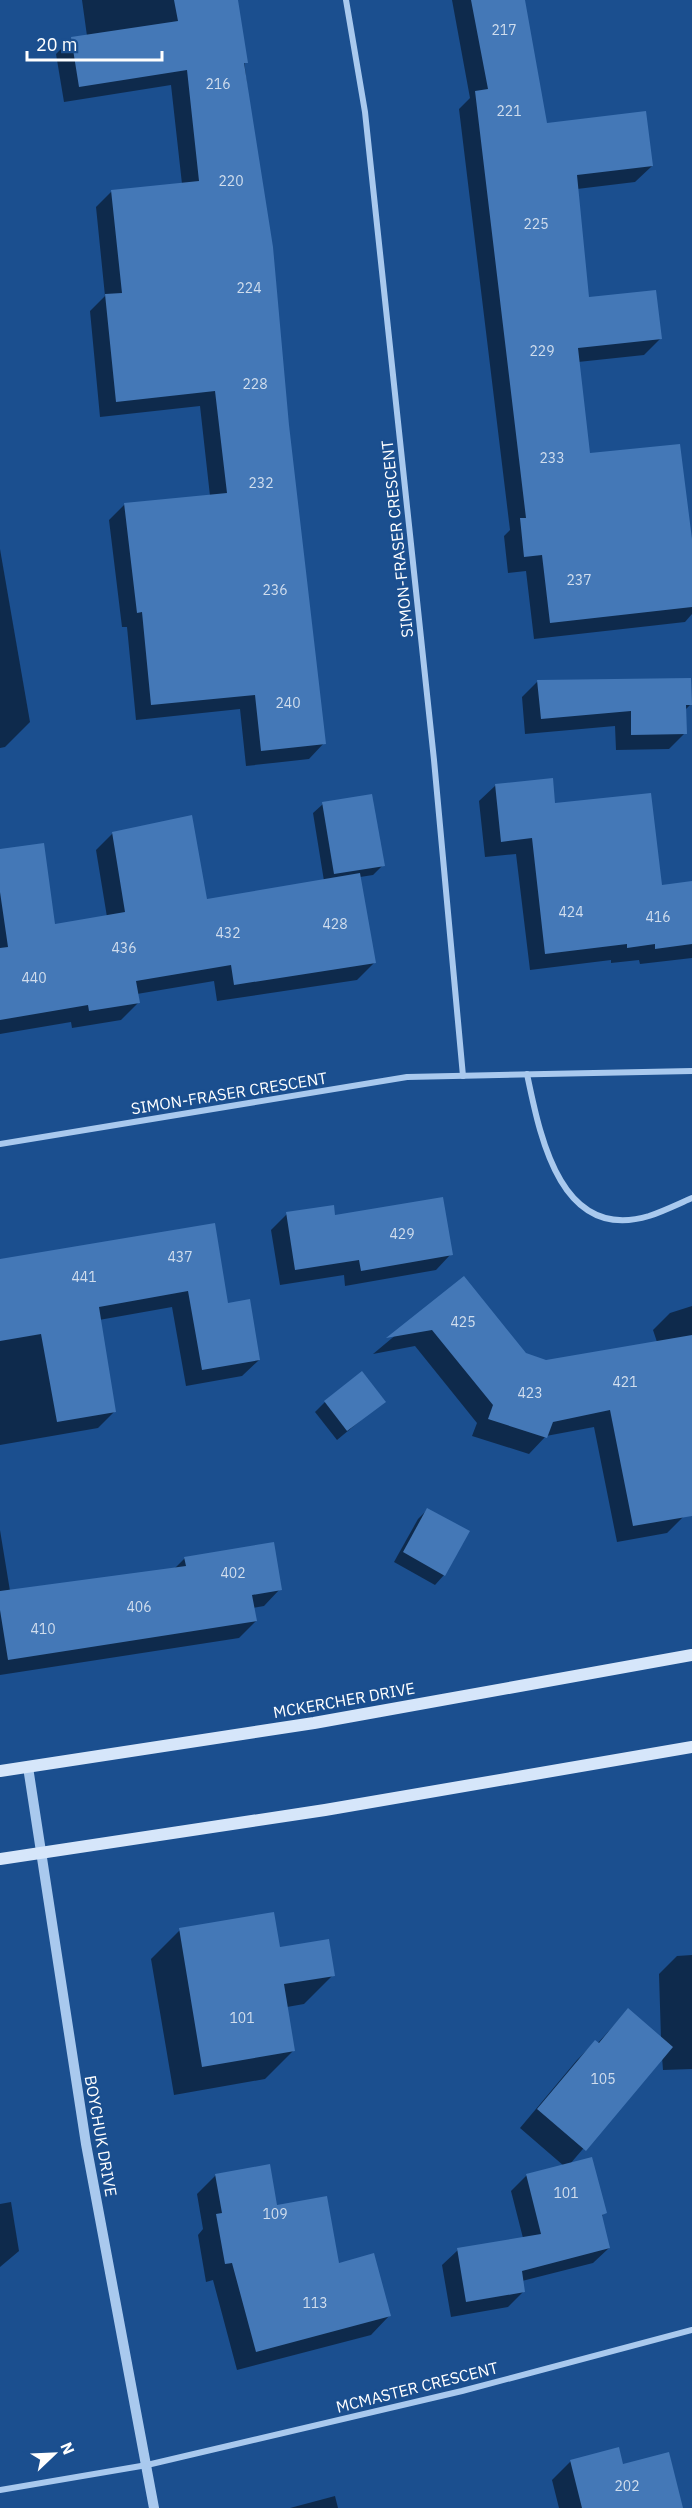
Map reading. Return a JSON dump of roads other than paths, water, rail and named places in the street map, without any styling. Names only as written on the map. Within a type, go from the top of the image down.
[{"type":"main road","name":"MCKERCHER DRIVE","points":[[0,1771],[314,1723],[692,1655]]},
{"type":"main road","points":[[0,1859],[325,1810],[692,1747]]},
{"type":"street","name":"SIMON-FRASER CRESCENT","points":[[346,0],[366,124],[434,760],[463,1076]]},
{"type":"street","name":"SIMON-FRASER CRESCENT","points":[[0,1144],[407,1077],[692,1071]]},
{"type":"street","points":[[527,1074],[539,1129],[548,1154],[564,1189],[579,1204],[591,1212],[626,1218],[648,1216],[692,1198]]},
{"type":"street","name":"BOYCHUK DRIVE","points":[[28,1767],[86,2144],[154,2508]]},
{"type":"street","name":"MCMASTER CRESCENT","points":[[0,2490],[147,2464],[462,2391],[692,2330]]}]
